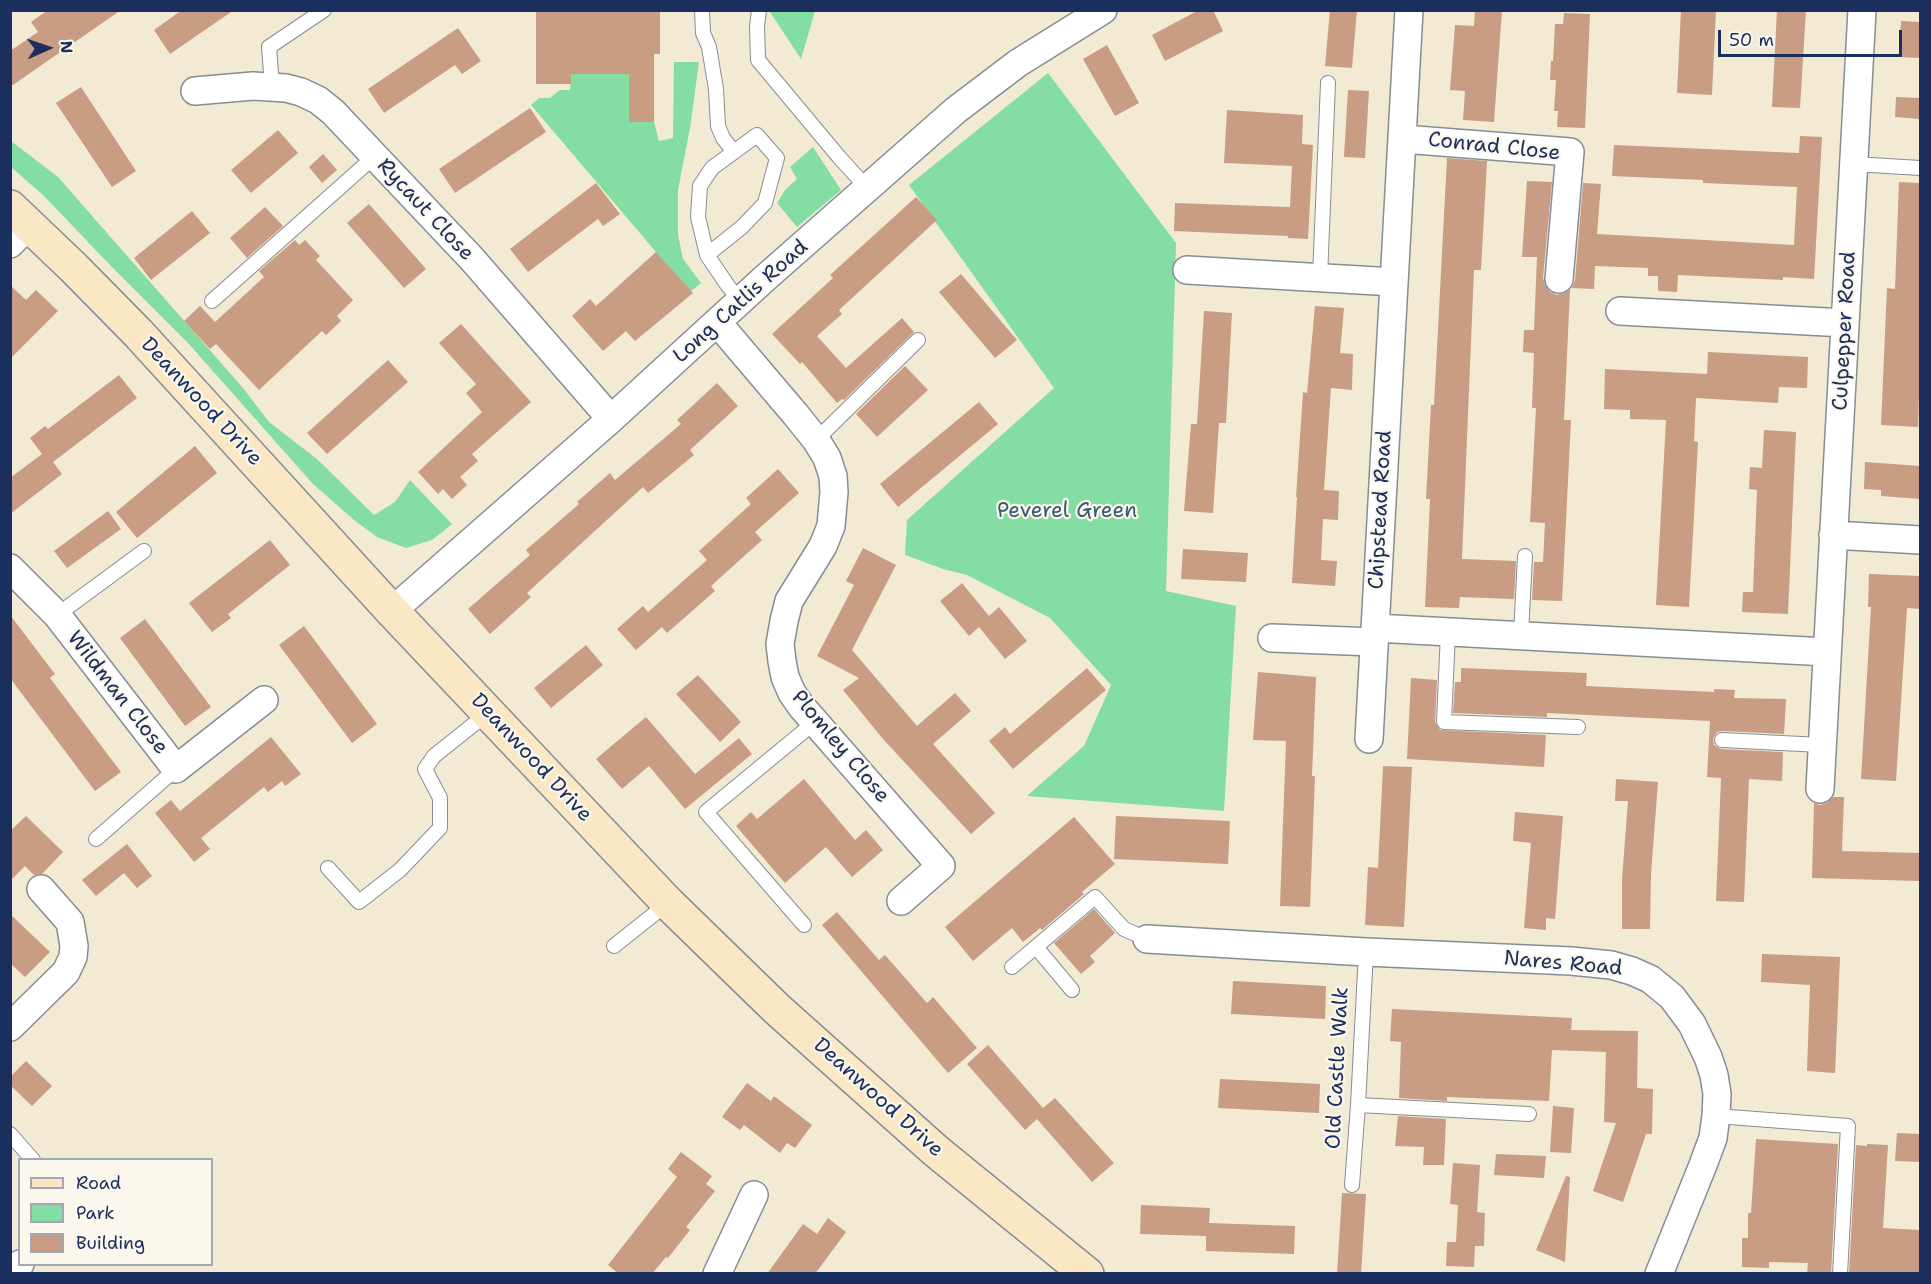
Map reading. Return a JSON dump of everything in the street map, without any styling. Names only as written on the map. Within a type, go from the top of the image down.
[{"type":"street","name":"Long Catlis Road","points":[[392,611],[971,99],[1027,57],[1103,10]]},
{"type":"street","name":"Chipstead Road","points":[[1369,739],[1409,10]]},
{"type":"street","name":"Culpepper Road","points":[[1820,789],[1862,10]]},
{"type":"street","name":"Rycaut Close","points":[[195,91],[272,86],[301,92],[318,100],[333,112],[472,259],[611,419]]},
{"type":"street","name":"Conrad Close","points":[[1402,139],[1570,152],[1559,279]]},
{"type":"street","name":"Deanwood Drive","points":[[17,225],[138,333],[392,611],[668,903],[777,1009],[936,1151],[1086,1274]]},
{"type":"street","points":[[1187,270],[1394,282]]},
{"type":"street","points":[[1620,311],[1845,322]]},
{"type":"street","name":"Plomley Close","points":[[717,322],[816,440],[827,458],[834,492],[831,526],[824,546],[789,602],[780,644],[785,677],[792,693],[815,722],[941,866],[901,901]]},
{"type":"street","points":[[1833,535],[1920,540]]},
{"type":"street","name":"Wildman Close","points":[[10,567],[57,615],[176,769],[264,700]]},
{"type":"street","points":[[1272,638],[1448,632],[1827,651]]},
{"type":"street","points":[[10,1027],[66,972],[73,957],[74,946],[70,922],[41,889]]},
{"type":"street","name":"Nares Road","points":[[1147,939],[1571,961],[1611,965],[1650,978],[1672,997],[1701,1041],[1714,1075],[1717,1094],[1713,1138],[1659,1274]]},
{"type":"street","points":[[717,1274],[754,1196]]},
{"type":"lane","points":[[272,86],[269,47],[324,10]]},
{"type":"lane","points":[[702,10],[703,33],[709,47],[716,89],[718,126],[723,138],[734,152]]},
{"type":"lane","points":[[759,10],[758,60],[868,189]]},
{"type":"lane","points":[[1320,277],[1328,83]]},
{"type":"lane","points":[[707,255],[765,203],[777,158],[757,135],[712,168],[700,186],[698,217],[707,255],[741,301]]},
{"type":"lane","points":[[212,301],[374,157]]},
{"type":"lane","points":[[1854,164],[1920,168]]},
{"type":"lane","points":[[816,440],[918,340]]},
{"type":"lane","name":"Wildman Close","points":[[57,615],[144,551]]},
{"type":"lane","points":[[1521,634],[1525,556]]},
{"type":"lane","points":[[1448,632],[1444,722],[1578,727]]},
{"type":"lane","points":[[328,868],[359,902],[400,870],[440,828],[440,798],[425,769],[434,756],[488,713]]},
{"type":"lane","points":[[804,925],[706,812],[815,722]]},
{"type":"lane","points":[[1722,740],[1821,746]]},
{"type":"lane","points":[[96,839],[176,769]]},
{"type":"lane","points":[[1012,967],[1095,897],[1124,929],[1147,939]]},
{"type":"lane","points":[[614,946],[668,903]]},
{"type":"lane","points":[[1036,947],[1072,990]]},
{"type":"lane","name":"Old Castle Walk","points":[[1352,1185],[1366,952]]},
{"type":"lane","points":[[1358,1105],[1529,1114]]},
{"type":"lane","points":[[1716,1116],[1848,1126],[1840,1274]]},
{"type":"lane","points":[[10,1134],[31,1158]]},
{"type":"green space","points":[[770,10],[815,11],[801,59],[770,12]]},
{"type":"green space","points":[[674,62],[699,62],[690,128],[678,190],[678,235],[683,259],[701,283],[690,292],[531,105],[539,98],[550,98],[560,90],[570,90],[571,74],[602,74],[629,66],[629,121],[654,122],[659,141],[673,138]]},
{"type":"green space","name":"Peverel Green","points":[[1048,73],[1176,243],[1166,591],[1236,606],[1224,811],[1027,796],[1084,746],[1111,685],[1050,618],[967,575],[905,555],[907,520],[1054,388],[909,185]]},
{"type":"green space","points":[[11,141],[58,177],[243,388],[269,422],[317,459],[374,515],[395,502],[410,480],[452,524],[432,540],[406,548],[377,537],[354,520],[313,484],[188,343],[43,195],[11,167]]},
{"type":"green space","points":[[813,147],[841,190],[797,227],[777,203],[785,190],[797,179],[790,167]]},
{"type":"building","points":[[48,10],[121,10],[10,87],[10,51],[38,32],[31,22]]},
{"type":"building","points":[[182,10],[234,10],[170,54],[154,30]]},
{"type":"building","points":[[536,10],[660,10],[660,54],[654,54],[654,122],[629,122],[629,74],[571,74],[571,84],[536,84]]},
{"type":"building","points":[[1199,10],[1213,10],[1223,31],[1165,61],[1152,35]]},
{"type":"building","points":[[1330,10],[1357,10],[1352,68],[1325,66]]},
{"type":"building","points":[[1475,10],[1502,10],[1494,122],[1463,120],[1465,91],[1450,90],[1455,25],[1474,26]]},
{"type":"building","points":[[1681,10],[1716,10],[1712,95],[1677,93]]},
{"type":"building","points":[[1777,10],[1806,10],[1800,108],[1772,107]]},
{"type":"building","points":[[1564,13],[1590,14],[1585,128],[1557,127],[1558,111],[1554,111],[1556,80],[1550,80],[1551,61],[1553,61],[1555,24],[1563,24]]},
{"type":"building","points":[[1901,21],[1920,22],[1920,58],[1899,57]]},
{"type":"building","points":[[458,28],[481,61],[462,74],[455,65],[384,113],[368,89]]},
{"type":"building","points":[[1107,45],[1139,103],[1115,116],[1083,59]]},
{"type":"building","points":[[81,87],[136,171],[112,187],[56,103]]},
{"type":"building","points":[[1348,90],[1369,91],[1365,158],[1344,157]]},
{"type":"building","points":[[1896,97],[1920,98],[1920,119],[1895,117]]},
{"type":"building","points":[[530,108],[546,132],[455,193],[439,169]]},
{"type":"building","points":[[1227,110],[1303,115],[1302,144],[1313,145],[1308,239],[1288,238],[1288,236],[1174,231],[1175,203],[1290,207],[1292,166],[1224,163]]},
{"type":"building","points":[[278,130],[298,153],[251,193],[231,170]]},
{"type":"building","points":[[1800,136],[1822,137],[1814,279],[1783,277],[1783,280],[1678,275],[1677,292],[1658,291],[1658,276],[1648,276],[1648,268],[1595,266],[1594,289],[1572,288],[1575,280],[1583,183],[1601,184],[1597,234],[1794,245],[1797,187],[1612,176],[1614,145],[1799,153]]},
{"type":"building","points":[[323,154],[337,170],[322,183],[309,167]]},
{"type":"building","points":[[1447,158],[1487,161],[1481,270],[1474,270],[1462,559],[1516,561],[1514,599],[1460,597],[1459,608],[1425,607],[1430,499],[1426,499],[1431,405],[1434,405]]},
{"type":"building","points":[[1527,181],[1552,182],[1543,278],[1550,292],[1557,295],[1570,290],[1564,420],[1571,420],[1562,601],[1532,600],[1534,562],[1543,562],[1545,523],[1530,522],[1536,408],[1532,408],[1534,353],[1523,352],[1524,330],[1534,330],[1537,257],[1522,257]]},
{"type":"building","points":[[1899,182],[1920,183],[1918,427],[1881,425],[1887,288],[1895,289]]},
{"type":"building","points":[[596,183],[620,214],[603,226],[598,219],[528,272],[510,249]]},
{"type":"building","points":[[916,197],[937,220],[839,310],[842,314],[817,336],[846,368],[902,318],[914,332],[844,400],[837,403],[802,362],[800,364],[772,334],[833,278],[830,275]]},
{"type":"building","points":[[369,204],[426,269],[404,288],[347,223]]},
{"type":"building","points":[[265,207],[283,226],[247,258],[230,238]]},
{"type":"building","points":[[192,211],[210,233],[151,280],[134,258]]},
{"type":"building","points":[[295,240],[299,245],[305,240],[320,256],[316,260],[353,300],[337,316],[341,321],[326,335],[322,331],[259,390],[216,344],[210,349],[184,321],[200,306],[215,322],[264,277],[259,271]]},
{"type":"building","points":[[656,252],[693,293],[635,341],[626,331],[603,351],[572,316],[590,299],[596,306]]},
{"type":"building","points":[[961,274],[1017,340],[995,358],[939,292]]},
{"type":"building","points":[[10,285],[26,300],[36,290],[58,311],[10,359]]},
{"type":"building","points":[[1315,306],[1344,308],[1340,353],[1353,354],[1352,390],[1331,388],[1324,490],[1339,491],[1338,520],[1323,519],[1321,560],[1337,561],[1335,586],[1292,583],[1303,392],[1307,393]]},
{"type":"building","points":[[1204,311],[1232,313],[1226,423],[1219,423],[1213,513],[1184,511],[1191,424],[1197,424]]},
{"type":"building","points":[[461,324],[531,402],[472,454],[478,461],[460,477],[467,485],[452,499],[443,489],[438,494],[418,472],[482,412],[466,393],[476,384],[439,343]]},
{"type":"building","points":[[1708,352],[1808,357],[1807,388],[1779,387],[1778,403],[1696,398],[1694,441],[1698,442],[1689,607],[1656,605],[1666,420],[1630,419],[1630,410],[1604,409],[1605,369],[1707,374]]},
{"type":"building","points":[[388,360],[408,382],[327,454],[307,433]]},
{"type":"building","points":[[905,366],[928,390],[877,437],[856,414]]},
{"type":"building","points":[[119,375],[137,398],[53,462],[62,474],[10,514],[10,478],[42,454],[30,438],[45,426],[48,429]]},
{"type":"building","points":[[717,383],[738,406],[690,450],[694,455],[648,493],[643,487],[527,593],[531,597],[490,634],[468,609],[530,555],[526,550],[579,504],[577,502],[610,473],[615,480],[681,424],[677,420]]},
{"type":"building","points":[[979,402],[998,424],[898,507],[880,484]]},
{"type":"building","points":[[1764,430],[1796,432],[1788,614],[1742,612],[1743,592],[1753,592],[1757,490],[1749,489],[1750,467],[1762,468]]},
{"type":"building","points":[[195,446],[217,473],[137,538],[116,512]]},
{"type":"building","points":[[1865,462],[1920,466],[1920,499],[1881,496],[1881,490],[1864,489]]},
{"type":"building","points":[[778,469],[799,493],[755,532],[762,540],[711,586],[715,591],[667,633],[662,627],[636,650],[617,629],[643,606],[648,612],[707,560],[699,551],[751,504],[746,498]]},
{"type":"building","points":[[108,511],[121,529],[67,568],[54,551]]},
{"type":"building","points":[[270,540],[290,565],[228,614],[231,618],[212,632],[189,603]]},
{"type":"building","points":[[863,548],[896,565],[852,650],[917,726],[955,693],[971,711],[933,744],[995,813],[971,834],[883,739],[843,690],[859,678],[817,656],[854,585],[846,581]]},
{"type":"building","points":[[1183,549],[1248,553],[1246,582],[1181,579]]},
{"type":"building","points":[[1869,574],[1920,576],[1920,609],[1907,608],[1896,781],[1861,779],[1871,607],[1868,607]]},
{"type":"building","points":[[962,583],[989,616],[999,607],[1027,641],[1005,659],[979,627],[969,636],[940,601]]},
{"type":"building","points":[[10,615],[55,674],[50,678],[121,772],[95,791],[10,678]]},
{"type":"building","points":[[145,619],[211,707],[185,726],[120,638]]},
{"type":"building","points":[[304,626],[377,724],[352,743],[279,645]]},
{"type":"building","points":[[586,645],[603,665],[551,708],[534,688]]},
{"type":"building","points":[[1087,668],[1106,690],[1013,769],[989,741],[1005,727],[1010,734]]},
{"type":"building","points":[[1461,668],[1587,673],[1586,686],[1714,692],[1714,689],[1735,690],[1734,698],[1786,699],[1784,734],[1722,731],[1717,732],[1713,739],[1714,745],[1721,749],[1783,752],[1782,781],[1749,779],[1744,902],[1716,901],[1721,778],[1707,777],[1710,721],[1547,713],[1547,717],[1453,713],[1455,682],[1461,682]]},
{"type":"building","points":[[1258,672],[1316,677],[1310,907],[1280,906],[1286,741],[1253,740]]},
{"type":"building","points":[[698,675],[741,722],[720,742],[676,694]]},
{"type":"building","points":[[1411,678],[1437,680],[1435,722],[1440,730],[1546,735],[1544,767],[1407,759]]},
{"type":"building","points":[[646,717],[695,774],[739,738],[752,754],[685,809],[649,766],[622,789],[596,759]]},
{"type":"building","points":[[271,737],[301,774],[285,786],[282,781],[268,792],[264,787],[201,838],[210,849],[194,862],[155,813],[171,800],[180,811]]},
{"type":"building","points":[[1383,766],[1412,767],[1404,927],[1365,925],[1368,867],[1378,868]]},
{"type":"building","points":[[804,779],[855,840],[866,830],[883,850],[852,877],[826,847],[785,883],[736,826],[751,812],[757,819]]},
{"type":"building","points":[[1616,779],[1658,782],[1651,874],[1650,929],[1622,929],[1622,879],[1628,801],[1615,801]]},
{"type":"building","points":[[1833,797],[1844,797],[1842,851],[1920,853],[1920,881],[1812,878],[1814,803],[1820,805],[1827,803]]},
{"type":"building","points":[[1515,812],[1563,816],[1555,919],[1546,918],[1546,930],[1524,928],[1531,843],[1513,841]]},
{"type":"building","points":[[26,816],[63,852],[42,874],[34,875],[25,866],[10,881],[10,831]]},
{"type":"building","points":[[1116,816],[1230,821],[1228,864],[1114,859]]},
{"type":"building","points":[[1074,817],[1115,864],[1042,930],[1040,928],[1023,942],[1012,928],[973,961],[945,927]]},
{"type":"building","points":[[127,844],[152,876],[137,888],[124,873],[96,896],[82,880]]},
{"type":"building","points":[[1094,909],[1115,933],[1090,956],[1095,962],[1081,974],[1054,943]]},
{"type":"building","points":[[837,912],[879,960],[885,955],[927,1003],[933,997],[977,1048],[948,1073],[822,925]]},
{"type":"building","points":[[10,914],[50,952],[25,977],[10,963]]},
{"type":"building","points":[[1762,954],[1840,957],[1835,1073],[1807,1071],[1810,985],[1761,982]]},
{"type":"building","points":[[1233,981],[1326,986],[1325,1019],[1231,1014]]},
{"type":"building","points":[[1392,1009],[1572,1018],[1571,1030],[1638,1031],[1637,1088],[1653,1089],[1652,1134],[1646,1134],[1623,1202],[1593,1191],[1616,1123],[1604,1122],[1606,1052],[1552,1050],[1549,1101],[1447,1097],[1447,1101],[1399,1098],[1401,1042],[1390,1041]]},
{"type":"building","points":[[988,1045],[1043,1108],[1055,1098],[1114,1163],[1092,1182],[1037,1119],[1025,1130],[967,1064]]},
{"type":"building","points":[[26,1061],[52,1086],[32,1106],[10,1085],[10,1077]]},
{"type":"building","points":[[1220,1079],[1320,1084],[1319,1113],[1218,1108]]},
{"type":"building","points":[[747,1083],[771,1101],[774,1096],[812,1125],[795,1148],[787,1143],[780,1153],[744,1125],[740,1130],[722,1117]]},
{"type":"building","points":[[1553,1106],[1574,1108],[1571,1153],[1550,1152]]},
{"type":"building","points":[[1398,1116],[1446,1119],[1444,1165],[1423,1165],[1424,1147],[1395,1146]]},
{"type":"building","points":[[1897,1133],[1920,1134],[1920,1162],[1895,1161]]},
{"type":"building","points":[[1756,1139],[1838,1144],[1831,1274],[1807,1274],[1808,1263],[1769,1262],[1769,1268],[1742,1267],[1742,1238],[1748,1238],[1748,1213],[1751,1213]]},
{"type":"building","points":[[1867,1144],[1888,1145],[1883,1228],[1920,1230],[1920,1274],[1849,1274],[1856,1145],[1867,1146]]},
{"type":"building","points":[[681,1152],[712,1176],[706,1184],[715,1191],[686,1227],[690,1230],[652,1274],[619,1274],[608,1265],[677,1177],[668,1169]]},
{"type":"building","points":[[1496,1154],[1546,1156],[1544,1178],[1494,1175]]},
{"type":"building","points":[[1453,1163],[1480,1165],[1477,1212],[1485,1213],[1484,1246],[1475,1246],[1474,1267],[1446,1266],[1447,1242],[1456,1242],[1458,1205],[1450,1204]]},
{"type":"building","points":[[1566,1176],[1570,1177],[1565,1262],[1536,1250]]},
{"type":"building","points":[[1342,1193],[1366,1194],[1361,1274],[1337,1274]]},
{"type":"building","points":[[1141,1205],[1210,1208],[1209,1223],[1295,1226],[1294,1254],[1206,1251],[1206,1236],[1140,1234]]},
{"type":"building","points":[[828,1218],[846,1232],[815,1274],[767,1274],[803,1224],[817,1234]]}]
